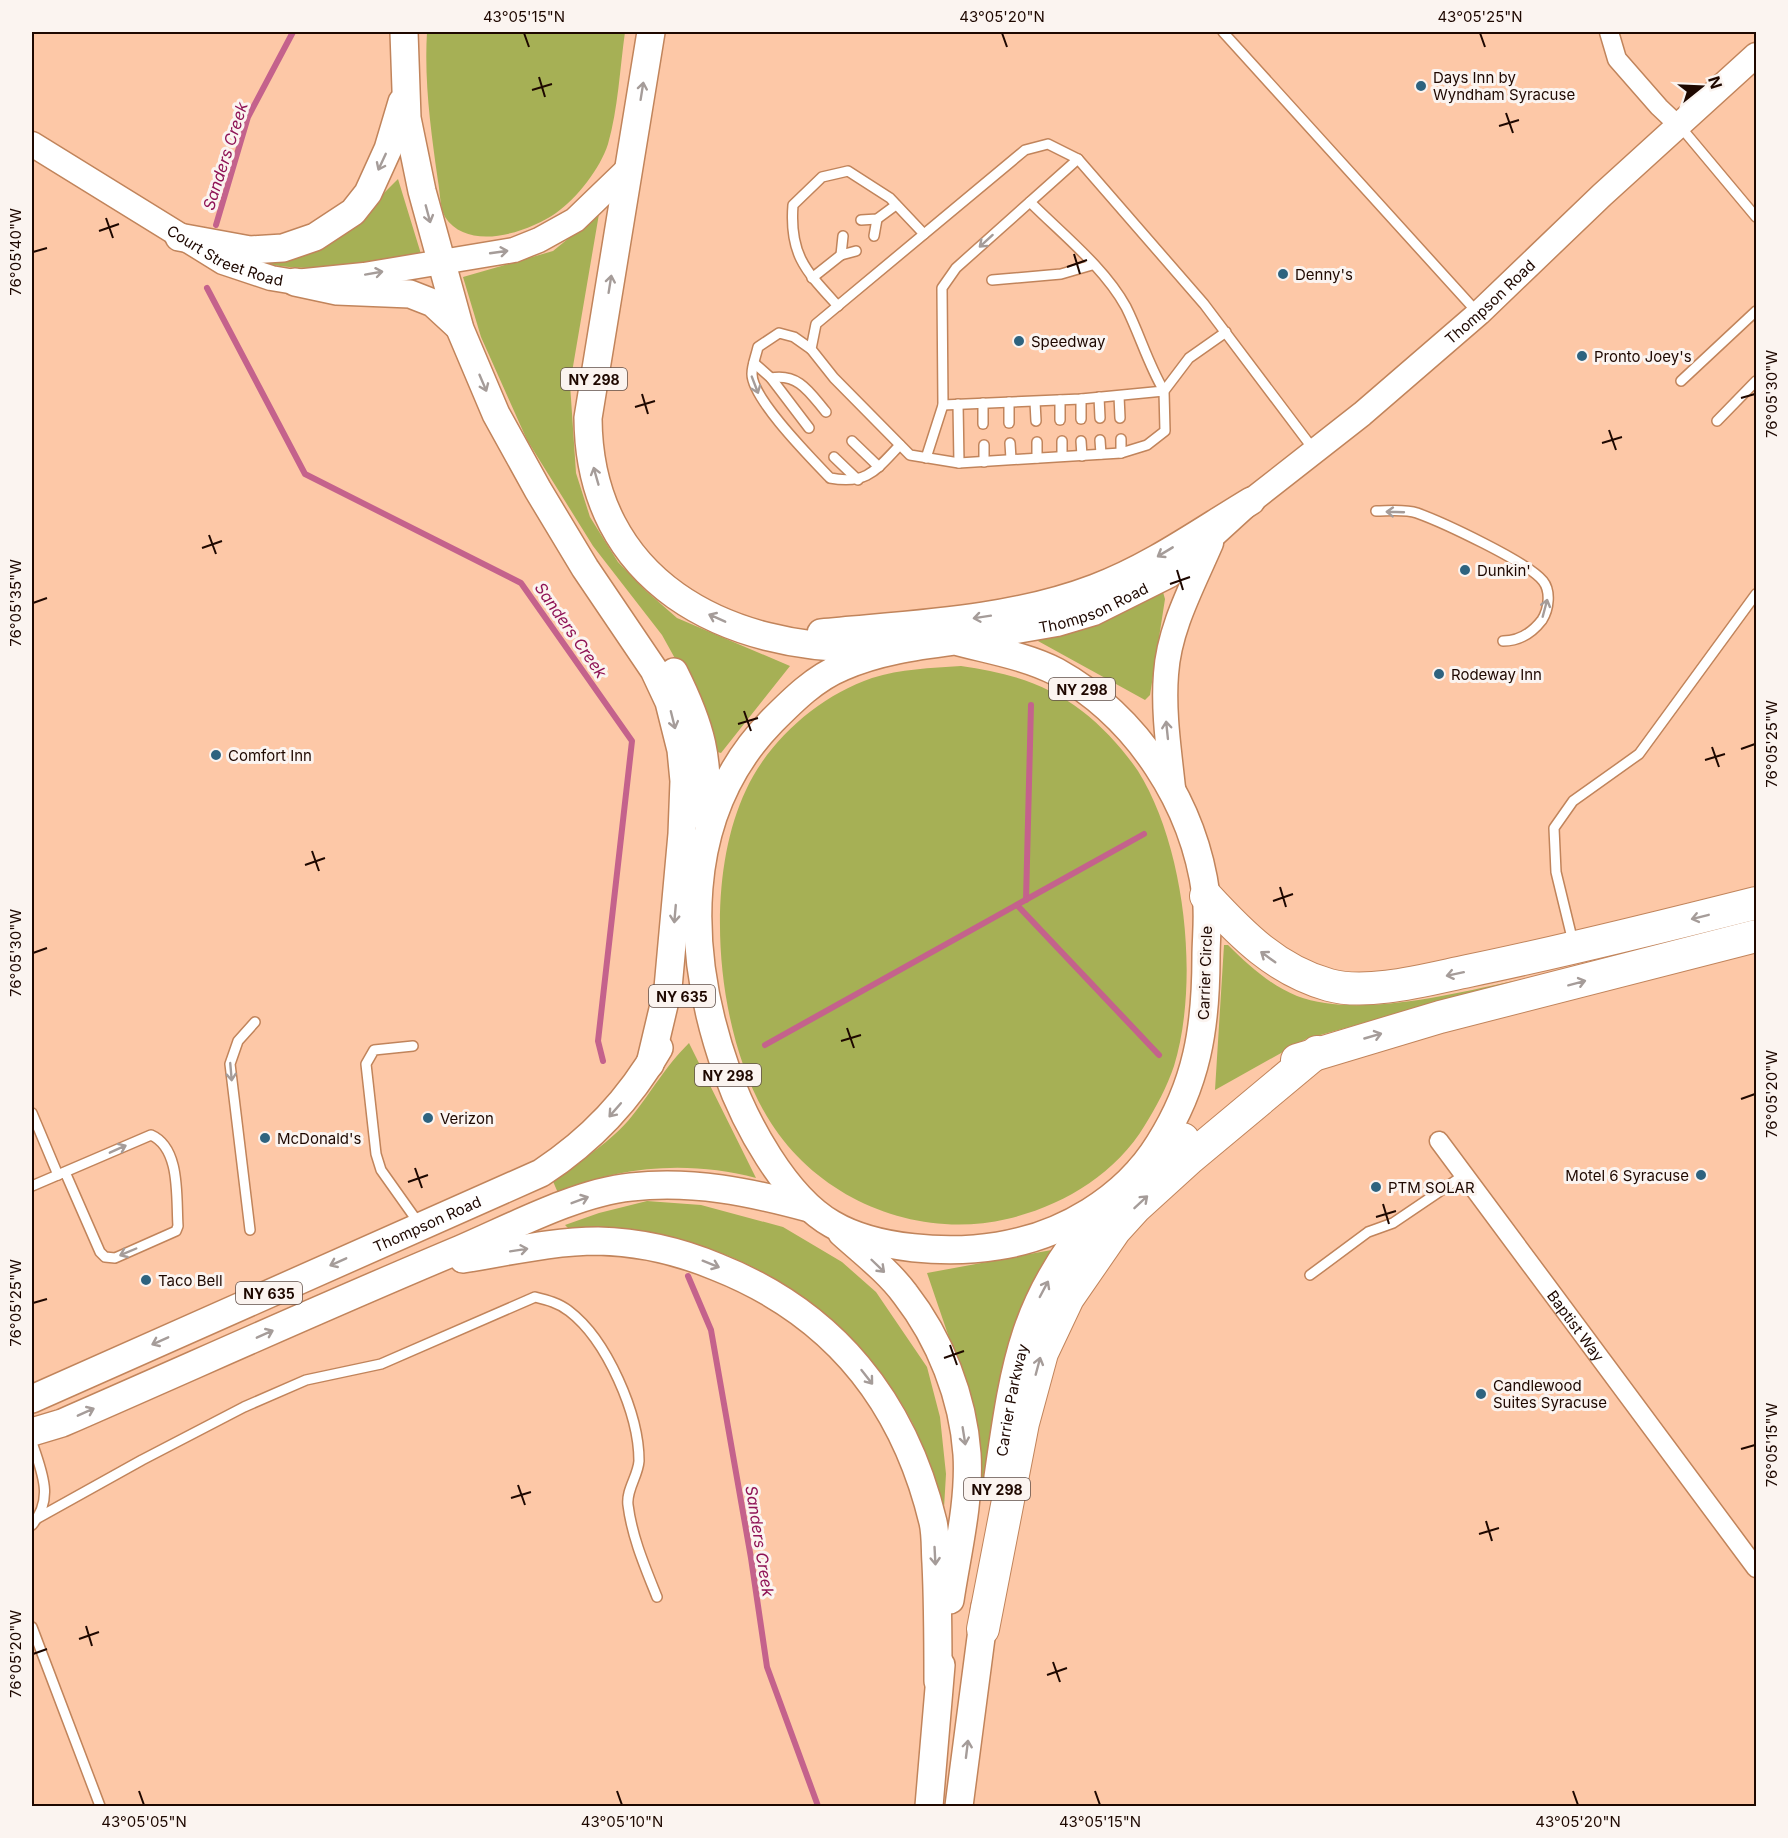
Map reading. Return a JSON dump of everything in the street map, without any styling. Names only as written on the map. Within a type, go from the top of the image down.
[{"type":"highway","points":[[1206,896],[1257,949],[1277,963],[1300,975],[1345,988],[1423,981],[1574,948],[1756,903]]},
{"type":"highway","points":[[1143,1170],[1269,1072],[1317,1052],[1440,1017],[1756,936]]},
{"type":"highway","points":[[983,1629],[1023,1423],[1042,1353],[1068,1298],[1115,1230],[1135,1208],[1190,1158],[1317,1052]]},
{"type":"main road","name":"NY 298","points":[[404,32],[407,118],[422,191],[460,329],[496,414],[538,490],[654,635],[686,696],[704,746],[708,778],[705,836]]},
{"type":"main road","name":"NY 298","points":[[651,32],[588,418],[594,472],[607,511],[635,560],[671,595],[699,610],[740,628],[772,638],[837,649],[901,648]]},
{"type":"main road","points":[[179,237],[250,250],[283,248],[315,237],[353,212],[368,193],[388,149],[406,86]]},
{"type":"main road","points":[[295,282],[337,291],[410,294],[433,303],[460,329]]},
{"type":"main road","points":[[538,490],[585,568],[654,670],[669,702],[681,750],[684,781],[682,834],[668,988],[650,1064]]},
{"type":"main road","points":[[772,638],[970,619],[1017,611],[1061,599],[1128,573],[1251,501]]},
{"type":"main road","name":"Carrier Circle","points":[[955,641],[1019,657],[1056,671],[1111,710],[1138,740],[1173,788],[1190,830],[1206,896],[1206,979],[1202,1035],[1198,1056],[1178,1114],[1143,1170],[1110,1198],[1044,1235],[1017,1243],[975,1250],[927,1250],[871,1239],[835,1226],[809,1208],[765,1149],[733,1090],[717,1045],[706,997],[697,922],[705,836],[737,762],[757,737],[798,694],[840,667],[901,648],[955,641]]},
{"type":"main road","name":"Thompson Road","points":[[32,1399],[508,1190],[564,1159],[599,1128],[650,1064],[678,1015],[697,922]]},
{"type":"main road","name":"NY 635","points":[[32,1432],[62,1423],[420,1266],[589,1197],[628,1187],[659,1184],[722,1187],[809,1208]]},
{"type":"main road","name":"Carrier Parkway","points":[[959,1806],[983,1629],[996,1491],[1018,1352],[1043,1290],[1082,1230],[1110,1198]]},
{"type":"main road","name":"NY 298","points":[[835,1226],[904,1292],[934,1337],[949,1372],[959,1409],[967,1455],[964,1497],[938,1681],[929,1806]]},
{"type":"main road","points":[[420,1266],[529,1248],[597,1241],[651,1246],[688,1255],[753,1281],[792,1305],[837,1343],[867,1376],[893,1415],[915,1461],[933,1525],[938,1681]]},
{"type":"street","points":[[1609,32],[1617,59],[1678,125]]},
{"type":"street","name":"Thompson Road","points":[[955,641],[1057,624],[1094,613],[1170,575],[1251,501],[1315,452],[1479,313],[1678,125],[1751,63]]},
{"type":"street","name":"Court Street Road","points":[[32,144],[179,237],[223,262],[271,278],[295,282],[363,275],[514,250],[539,240],[575,220],[629,168]]},
{"type":"street","name":"Thompson Road","points":[[1173,788],[1165,705],[1166,671],[1180,617],[1213,538]]},
{"type":"street","name":"Baptist Way","points":[[1439,1141],[1756,1568]]},
{"type":"lane","points":[[1223,32],[1479,313]]},
{"type":"lane","points":[[1678,125],[1756,217]]},
{"type":"lane","points":[[811,350],[816,324],[1025,150],[1048,144],[1078,159],[1204,304],[1315,452]]},
{"type":"lane","points":[[926,458],[943,405],[942,288],[956,268],[1078,159]]},
{"type":"lane","points":[[838,306],[807,272],[791,233],[793,205],[822,177],[848,171],[896,205],[924,234]]},
{"type":"lane","points":[[900,446],[879,467],[858,480],[830,478],[785,430],[760,396],[752,376],[758,347],[779,333],[794,337],[811,350],[834,378],[910,455],[959,463],[1122,453],[1147,445],[1165,431],[1164,391],[1149,367],[1125,307],[1092,265],[1030,202]]},
{"type":"lane","points":[[861,220],[877,219],[896,205]]},
{"type":"lane","points":[[874,236],[877,219]]},
{"type":"lane","points":[[840,255],[843,236]]},
{"type":"lane","points":[[812,278],[840,255],[856,251]]},
{"type":"lane","points":[[992,280],[1061,274],[1092,265]]},
{"type":"lane","points":[[1681,381],[1756,311]]},
{"type":"lane","points":[[943,405],[1099,398],[1164,391],[1189,358],[1226,332]]},
{"type":"lane","points":[[754,363],[771,378],[809,428]]},
{"type":"lane","points":[[771,378],[785,375],[799,382],[826,412]]},
{"type":"lane","points":[[1717,420],[1756,381]]},
{"type":"lane","points":[[1119,396],[1120,418]]},
{"type":"lane","points":[[1099,398],[1100,418]]},
{"type":"lane","points":[[1081,399],[1081,418]]},
{"type":"lane","points":[[1060,400],[1060,420]]},
{"type":"lane","points":[[1009,402],[1010,423]]},
{"type":"lane","points":[[1035,402],[1036,421]]},
{"type":"lane","points":[[983,403],[983,424]]},
{"type":"lane","points":[[958,404],[959,463]]},
{"type":"lane","points":[[1121,439],[1122,453]]},
{"type":"lane","points":[[1100,440],[1101,454]]},
{"type":"lane","points":[[852,441],[879,467]]},
{"type":"lane","points":[[1062,441],[1062,456]]},
{"type":"lane","points":[[1082,441],[1082,456]]},
{"type":"lane","points":[[1037,442],[1037,458]]},
{"type":"lane","points":[[1010,443],[1011,459]]},
{"type":"lane","points":[[984,445],[984,462]]},
{"type":"lane","points":[[834,457],[858,480]]},
{"type":"lane","points":[[1376,511],[1415,512],[1526,565],[1544,581],[1548,591],[1548,605],[1542,619],[1516,641],[1503,642]]},
{"type":"lane","points":[[1574,948],[1556,872],[1554,828],[1573,801],[1639,754],[1756,594]]},
{"type":"lane","points":[[250,1230],[230,1064],[238,1041],[255,1022]]},
{"type":"lane","points":[[413,1046],[374,1050],[366,1064],[376,1154],[381,1170],[421,1227]]},
{"type":"lane","points":[[32,1113],[61,1174],[100,1252],[105,1257],[115,1258],[176,1231],[178,1226],[171,1157],[160,1138],[152,1134],[61,1174],[32,1186]]},
{"type":"lane","points":[[1310,1275],[1368,1232],[1393,1223],[1464,1175]]},
{"type":"lane","points":[[34,1522],[142,1460],[244,1407],[306,1380],[381,1364],[535,1297],[552,1300],[569,1311],[595,1340],[620,1383],[636,1427],[639,1463],[627,1501],[630,1523],[657,1597]]},
{"type":"lane","points":[[32,1442],[47,1488],[34,1522]]},
{"type":"lane","points":[[32,1627],[100,1806]]},
{"type":"green space","points":[[427,32],[625,32],[608,144],[587,182],[556,213],[530,227],[498,236],[468,234],[455,228],[445,217],[440,200],[429,107],[426,69]]},
{"type":"green space","points":[[398,179],[421,254],[355,265],[310,268],[266,264],[244,258],[358,219]]},
{"type":"green space","points":[[600,208],[570,384],[576,473],[590,517],[618,562],[677,618],[790,666],[721,753],[714,751],[682,671],[662,635],[593,546],[527,440],[481,337],[463,277],[553,251],[585,225]]},
{"type":"green space","points":[[1163,592],[1165,599],[1150,695],[1145,700],[1038,641],[1042,633]]},
{"type":"green space","points":[[961,666],[1009,675],[1039,686],[1068,701],[1105,731],[1138,771],[1154,802],[1167,837],[1177,875],[1186,955],[1186,995],[1182,1032],[1168,1082],[1145,1125],[1119,1159],[1085,1186],[1048,1206],[1007,1219],[973,1224],[939,1224],[906,1218],[874,1208],[844,1193],[816,1173],[792,1150],[771,1123],[752,1088],[738,1048],[727,1005],[721,959],[720,913],[724,869],[732,827],[746,790],[756,772],[782,737],[815,708],[833,696],[872,678],[927,668]]},
{"type":"green space","points":[[1224,945],[1228,945],[1278,986],[1297,996],[1321,1002],[1348,1005],[1407,1002],[1518,980],[1306,1039],[1215,1090]]},
{"type":"green space","points":[[689,1043],[756,1178],[706,1169],[656,1169],[606,1176],[558,1193],[552,1179],[574,1166],[615,1134],[672,1061]]},
{"type":"green space","points":[[647,1201],[701,1205],[783,1227],[842,1262],[876,1292],[927,1367],[940,1417],[946,1474],[944,1508],[917,1432],[895,1394],[861,1352],[831,1322],[799,1296],[765,1274],[729,1256],[691,1243],[651,1234],[610,1229],[568,1228],[565,1225],[599,1213]]},
{"type":"green space","points":[[1057,1249],[1006,1365],[991,1491],[975,1489],[957,1361],[927,1273]]},
{"type":"waterway","name":"Sanders Creek","points":[[216,225],[248,117],[293,32]]},
{"type":"waterway","name":"Sanders Creek","points":[[207,288],[305,474],[521,583],[632,741],[598,1041],[603,1061]]},
{"type":"waterway","points":[[1026,900],[1031,705]]},
{"type":"waterway","points":[[765,1045],[1144,834]]},
{"type":"waterway","points":[[1017,905],[1159,1055]]},
{"type":"waterway","name":"Sanders Creek","points":[[688,1276],[711,1330],[751,1558],[767,1667],[818,1806]]},
{"type":"place","name":"Days Inn by Wyndham Syracuse","points":[[1421,86]]},
{"type":"place","name":"Denny's","points":[[1283,274]]},
{"type":"place","name":"Speedway","points":[[1019,341]]},
{"type":"place","name":"Pronto Joey's","points":[[1582,356]]},
{"type":"place","name":"Dunkin'","points":[[1465,570]]},
{"type":"place","name":"Rodeway Inn","points":[[1439,674]]},
{"type":"place","name":"Comfort Inn","points":[[216,755]]},
{"type":"place","name":"Verizon","points":[[428,1118]]},
{"type":"place","name":"McDonald's","points":[[265,1138]]},
{"type":"place","name":"Motel 6 Syracuse","points":[[1701,1175]]},
{"type":"place","name":"PTM SOLAR","points":[[1376,1187]]},
{"type":"place","name":"Taco Bell","points":[[146,1280]]},
{"type":"place","name":"Candlewood Suites Syracuse","points":[[1481,1394]]}]
